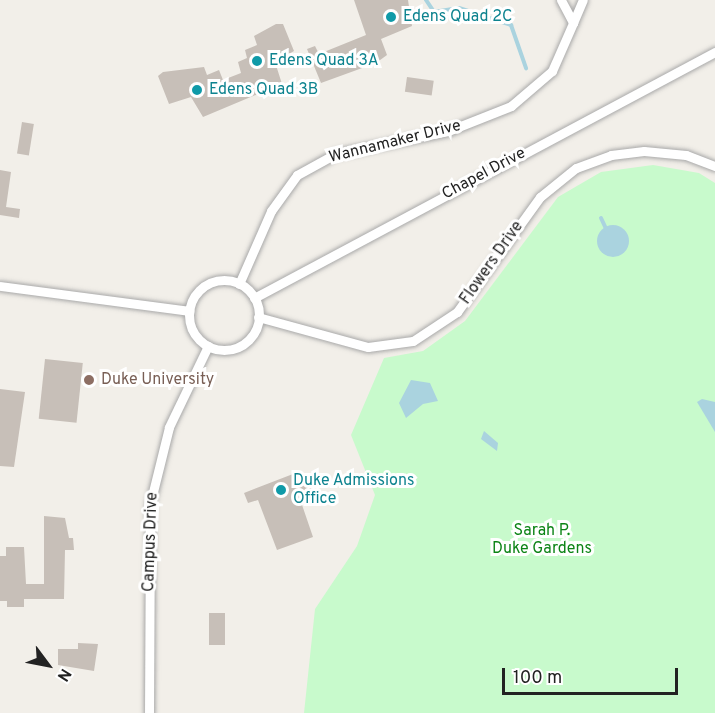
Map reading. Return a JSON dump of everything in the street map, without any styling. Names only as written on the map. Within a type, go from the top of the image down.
[{"type":"street","points":[[561,0],[573,23]]},
{"type":"street","name":"Wannamaker Drive","points":[[239,284],[280,195],[306,169],[335,154],[448,131],[511,106],[552,71],[583,0]]},
{"type":"street","name":"Chapel Drive","points":[[254,298],[715,52]]},
{"type":"street","name":"Flowers Drive","points":[[258,317],[368,347],[413,341],[457,312],[540,197],[576,168],[611,155],[644,151],[686,155],[715,166]]},
{"type":"street","points":[[207,284],[239,284],[254,298],[258,317],[241,345],[208,346],[193,332],[189,311],[207,284]]},
{"type":"street","points":[[0,286],[189,311]]},
{"type":"street","name":"Campus Drive","points":[[149,713],[150,504],[169,427],[208,346]]},
{"type":"green space","name":"Sarah P. Duke Gardens","points":[[653,165],[699,173],[715,183],[715,713],[304,713],[315,609],[357,546],[375,495],[351,435],[384,358],[423,351],[465,321],[558,197],[601,172]]},
{"type":"water","points":[[613,225],[624,230],[629,241],[624,252],[613,257],[602,252],[597,241],[602,230]]},
{"type":"water","points":[[411,380],[430,383],[438,401],[423,404],[406,418],[399,403]]},
{"type":"water","points":[[702,399],[715,402],[715,432],[697,402]]},
{"type":"water","points":[[484,431],[498,443],[497,451],[481,439]]},
{"type":"building","points":[[354,0],[408,0],[412,26],[381,39],[387,55],[376,63],[321,83],[307,49],[315,46],[319,54],[366,35]]},
{"type":"building","points":[[276,24],[283,24],[294,51],[275,62],[282,84],[203,117],[191,97],[169,104],[158,76],[163,72],[204,67],[207,75],[219,70],[223,80],[241,73],[238,62],[247,58],[245,50],[257,45],[254,36]]},
{"type":"building","points":[[407,77],[434,81],[432,96],[405,92]]},
{"type":"building","points":[[22,122],[34,124],[29,155],[17,154]]},
{"type":"building","points":[[0,170],[11,172],[6,207],[20,209],[19,218],[0,215]]},
{"type":"building","points":[[45,359],[83,363],[77,423],[39,419]]},
{"type":"building","points":[[0,389],[25,392],[14,467],[0,466]]},
{"type":"building","points":[[293,474],[296,483],[307,479],[313,494],[300,499],[313,537],[277,550],[258,500],[248,503],[244,493]]},
{"type":"building","points":[[44,516],[65,518],[69,538],[73,538],[74,550],[65,550],[64,599],[24,599],[24,607],[7,607],[7,601],[0,601],[0,556],[6,556],[6,547],[24,547],[26,584],[44,584]]},
{"type":"building","points":[[209,613],[225,613],[225,645],[209,645]]},
{"type":"building","points":[[78,643],[98,644],[94,671],[58,665],[58,649],[78,649]]},
{"type":"waterway","points":[[426,0],[434,12],[459,8],[511,25],[526,68]]},
{"type":"waterway","points":[[601,218],[607,231]]},
{"type":"place","name":"Edens Quad 2C","points":[[391,17]]},
{"type":"place","name":"Edens Quad 3A","points":[[257,61]]},
{"type":"place","name":"Edens Quad 3B","points":[[197,90]]},
{"type":"place","name":"Duke University","points":[[89,380]]},
{"type":"place","name":"Duke Admissions Office","points":[[281,490]]}]
